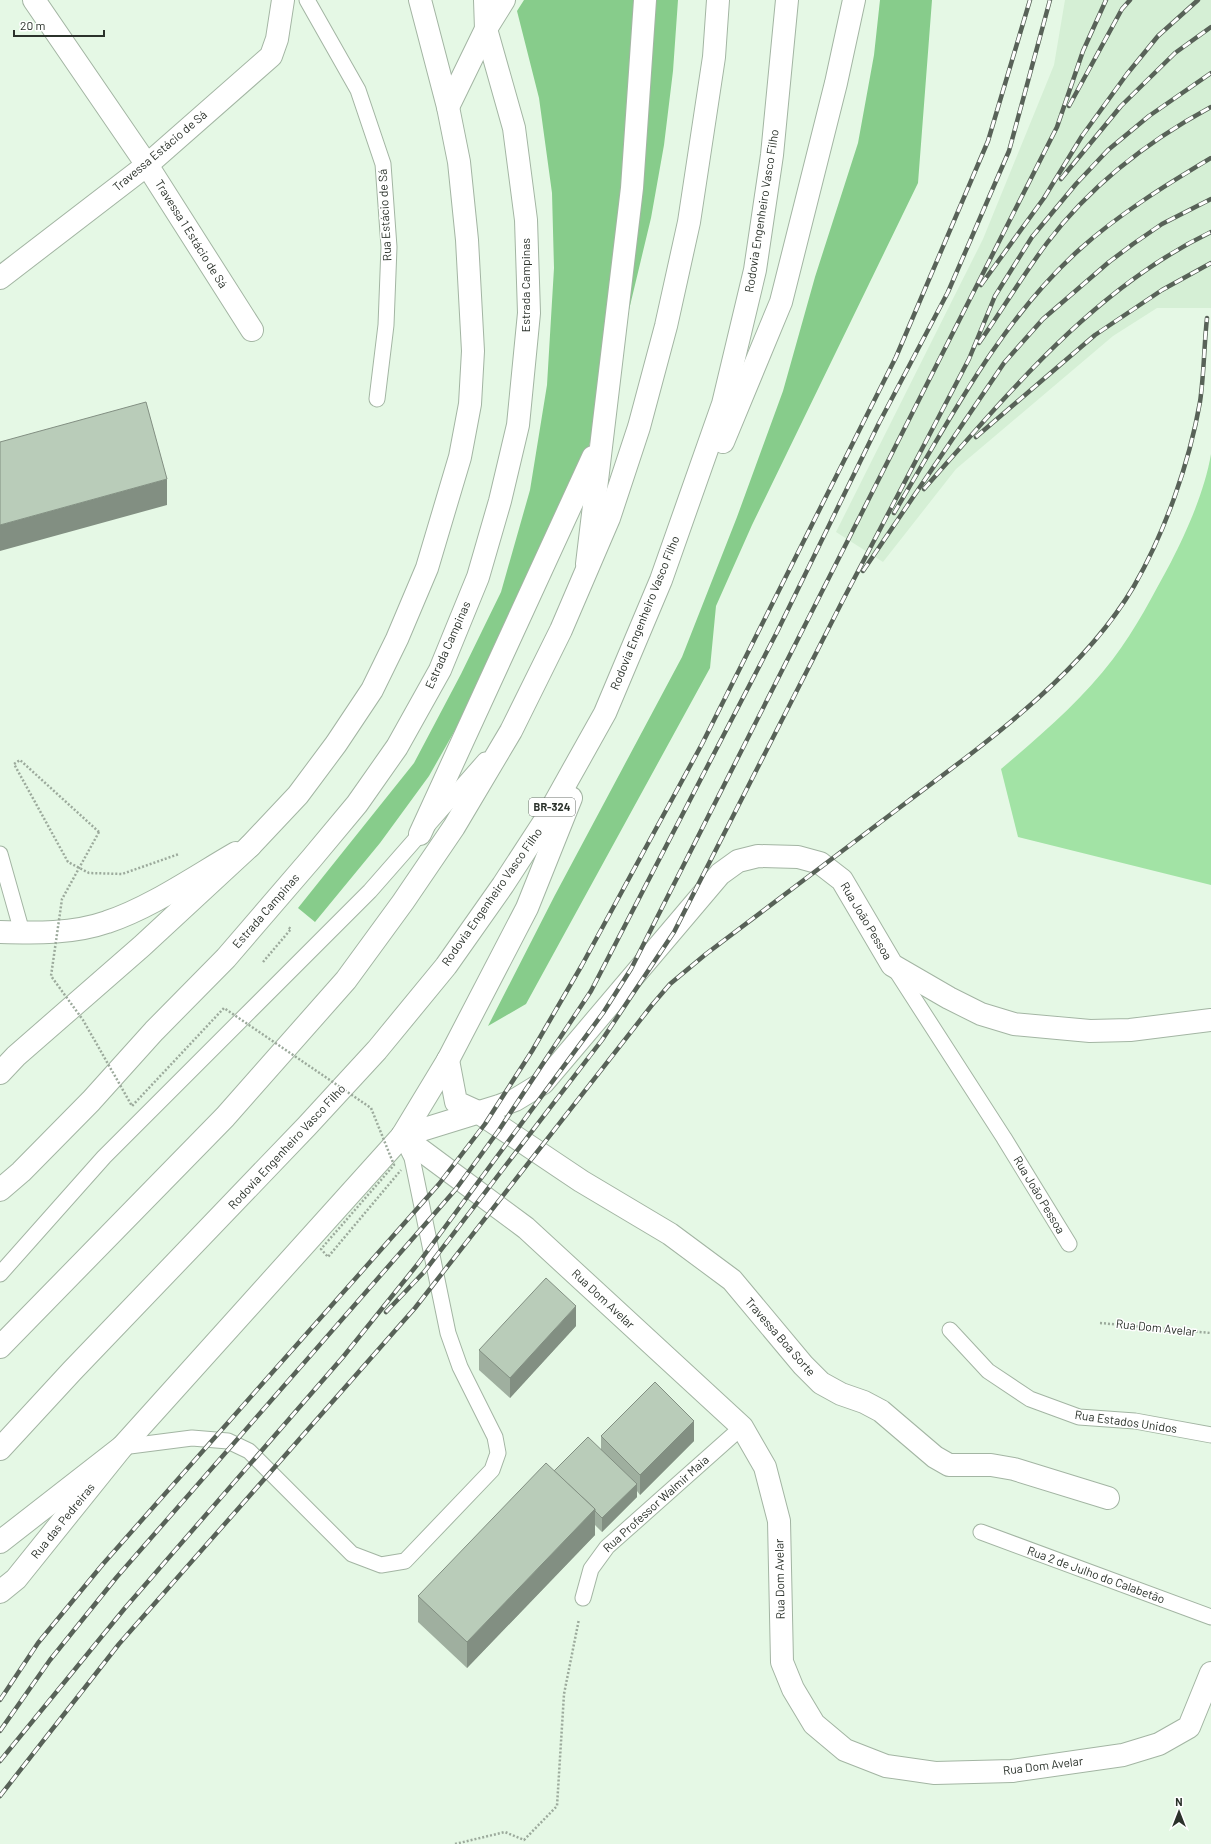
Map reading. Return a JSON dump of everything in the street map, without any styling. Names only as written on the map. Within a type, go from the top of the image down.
[{"type":"main road","name":"Travessa 1 Estácio de Sá","points":[[34,0],[148,165],[252,330]]},
{"type":"main road","name":"Travessa Estácio de Sá","points":[[0,278],[148,165],[271,56],[277,39],[283,0]]},
{"type":"main road","points":[[0,1073],[16,1056],[142,946],[250,846],[298,795],[336,744],[372,690],[397,639],[427,568],[460,458],[470,404],[473,351],[468,240],[459,162],[448,107],[420,0]]},
{"type":"main road","name":"Estrada Campinas","points":[[0,1190],[21,1172],[91,1100],[154,1031],[226,958],[312,858],[357,804],[397,747],[440,670],[475,584],[500,501],[518,425],[529,313],[526,220],[514,128],[486,29],[485,0]]},
{"type":"main road","points":[[448,107],[486,29],[504,0]]},
{"type":"main road","points":[[586,573],[632,188],[645,0]]},
{"type":"main road","points":[[0,1347],[225,1118],[346,980],[404,902],[454,827],[511,731],[561,630],[586,573],[609,518],[639,427],[666,326],[689,222],[714,56],[718,0]]},
{"type":"main road","name":"Rodovia Engenheiro Vasco Filho","points":[[0,1449],[72,1371],[307,1126],[387,1038],[446,966],[503,885],[544,822],[605,712],[661,580],[722,404],[755,270],[772,155],[787,0]]},
{"type":"main road","points":[[661,580],[735,415],[781,302],[836,83],[854,0]]},
{"type":"main road","points":[[420,834],[602,438]]},
{"type":"main road","points":[[0,1542],[122,1447],[402,1136],[448,1060],[527,908],[605,712]]},
{"type":"main road","points":[[0,932],[68,931],[106,923],[140,908],[250,846]]},
{"type":"main road","name":"Rua João Pessoa","points":[[402,1136],[515,1100],[543,1083],[720,874],[738,861],[758,856],[779,856],[798,857],[820,863],[842,880],[892,964]]},
{"type":"main road","points":[[892,964],[949,998],[981,1014],[1014,1024],[1090,1031],[1130,1030],[1211,1020]]},
{"type":"main road","points":[[448,1060],[456,1102],[478,1112]]},
{"type":"main road","name":"Travessa Boa Sorte","points":[[478,1112],[581,1181],[670,1234],[732,1280],[803,1366],[821,1383],[841,1394],[864,1402],[881,1411],[935,1457],[949,1465],[991,1465],[1014,1469],[1108,1498]]},
{"type":"main road","name":"Rua Dom Avelar","points":[[402,1136],[526,1228],[742,1427],[764,1467],[779,1521],[782,1662],[793,1689],[814,1724],[845,1750],[886,1766],[935,1773],[1012,1771],[1123,1756],[1159,1744],[1189,1727],[1211,1673]]},
{"type":"main road","name":"Rua das Pedreiras","points":[[0,1592],[16,1579],[122,1447]]},
{"type":"lane","name":"Rua Estácio de Sá","points":[[307,0],[358,90],[383,164],[389,255],[386,324],[377,399]]},
{"type":"lane","points":[[0,1274],[104,1157],[370,891],[511,731]]},
{"type":"lane","points":[[0,854],[22,932]]},
{"type":"lane","name":"Rua João Pessoa","points":[[892,964],[1004,1138],[1069,1244]]},
{"type":"lane","points":[[122,1447],[192,1438],[228,1441],[249,1451],[352,1554],[380,1565],[405,1561],[492,1470],[498,1453],[495,1437],[460,1367],[448,1333],[412,1158],[402,1136]]},
{"type":"lane","name":"Rua Estados Unidos","points":[[950,1330],[988,1372],[1030,1399],[1079,1417],[1135,1421],[1211,1435]]},
{"type":"lane","name":"Rua Professor Walmir Maia","points":[[583,1598],[591,1569],[607,1547],[742,1427]]},
{"type":"lane","name":"Rua 2 de Julho do Calabetão","points":[[981,1532],[1211,1617]]},
{"type":"path","points":[[185,852],[122,874],[89,873],[73,865],[68,862],[14,764],[20,760],[99,832],[62,899],[51,976],[84,1020],[132,1106],[224,1008],[371,1108],[394,1165],[321,1249],[328,1257],[401,1170]]},
{"type":"path","name":"Rua Dom Avelar","points":[[1100,1323],[1211,1334]]},
{"type":"path","points":[[455,1844],[505,1832],[524,1840],[557,1806],[564,1694],[583,1598]]},
{"type":"shaded area","points":[[1065,0],[1211,0],[1211,308],[1157,308],[1113,336],[956,469],[883,562],[836,532],[983,239],[1054,65]]},
{"type":"green space","points":[[524,0],[678,0],[673,71],[664,145],[651,218],[623,335],[606,396],[568,506],[479,688],[429,776],[380,843],[315,922],[298,908],[414,763],[461,674],[501,592],[530,490],[547,385],[554,268],[552,193],[539,98],[517,11]]},
{"type":"green space","points":[[880,0],[932,0],[918,183],[752,525],[716,606],[710,668],[526,1004],[488,1026],[555,895],[682,657],[737,517],[783,391],[815,277],[858,143],[874,55]]},
{"type":"green space","points":[[1211,454],[1211,885],[1018,837],[1001,769],[1046,730],[1088,689],[1113,659],[1137,624],[1171,562],[1195,510]]},
{"type":"building","points":[[146,402],[167,479],[0,525],[0,442]]},
{"type":"building","points":[[546,1278],[576,1306],[510,1378],[479,1350]]},
{"type":"building","points":[[655,1382],[694,1421],[640,1475],[601,1436]]},
{"type":"building","points":[[588,1437],[637,1484],[602,1518],[595,1511],[595,1509],[554,1471]]},
{"type":"building","points":[[546,1463],[595,1509],[467,1642],[418,1596]]},
{"type":"railway","points":[[0,1700],[38,1643],[103,1564],[439,1184],[485,1124],[532,1051],[582,965],[702,744],[896,357],[988,141],[1030,0]]},
{"type":"railway","points":[[0,1731],[50,1660],[116,1578],[456,1189],[499,1130],[591,991],[777,632],[879,423],[948,292],[1009,151],[1050,0]]},
{"type":"railway","points":[[0,1761],[125,1608],[343,1357],[417,1265],[603,1013],[631,969],[1057,127],[1083,51],[1106,0]]},
{"type":"railway","points":[[1069,106],[1122,9],[1130,0]]},
{"type":"railway","points":[[981,285],[1044,198],[1082,136],[1127,74],[1158,36],[1198,0]]},
{"type":"railway","points":[[1061,179],[1121,106],[1175,53],[1211,27]]},
{"type":"railway","points":[[386,1312],[424,1272],[602,1040],[674,932],[843,600],[969,359],[995,296],[1032,237],[1076,184],[1108,150],[1149,116],[1211,73]]},
{"type":"railway","points":[[979,343],[1029,267],[1064,222],[1082,202],[1102,183],[1143,150],[1165,134],[1211,107]]},
{"type":"railway","points":[[894,513],[977,374],[1024,308],[1051,278],[1095,236],[1160,189],[1211,158]]},
{"type":"railway","points":[[863,571],[1004,363],[1043,319],[1109,262],[1133,244],[1162,224],[1211,199]]},
{"type":"railway","points":[[924,489],[1021,381],[1055,346],[1091,313],[1128,283],[1168,255],[1211,232]]},
{"type":"railway","points":[[976,437],[1095,335],[1162,290],[1211,263]]},
{"type":"railway","points":[[0,1796],[119,1644],[415,1308],[670,984],[706,954],[1001,730],[1061,677],[1113,618],[1134,586],[1156,543],[1166,520],[1182,473],[1200,402],[1207,318]]}]
